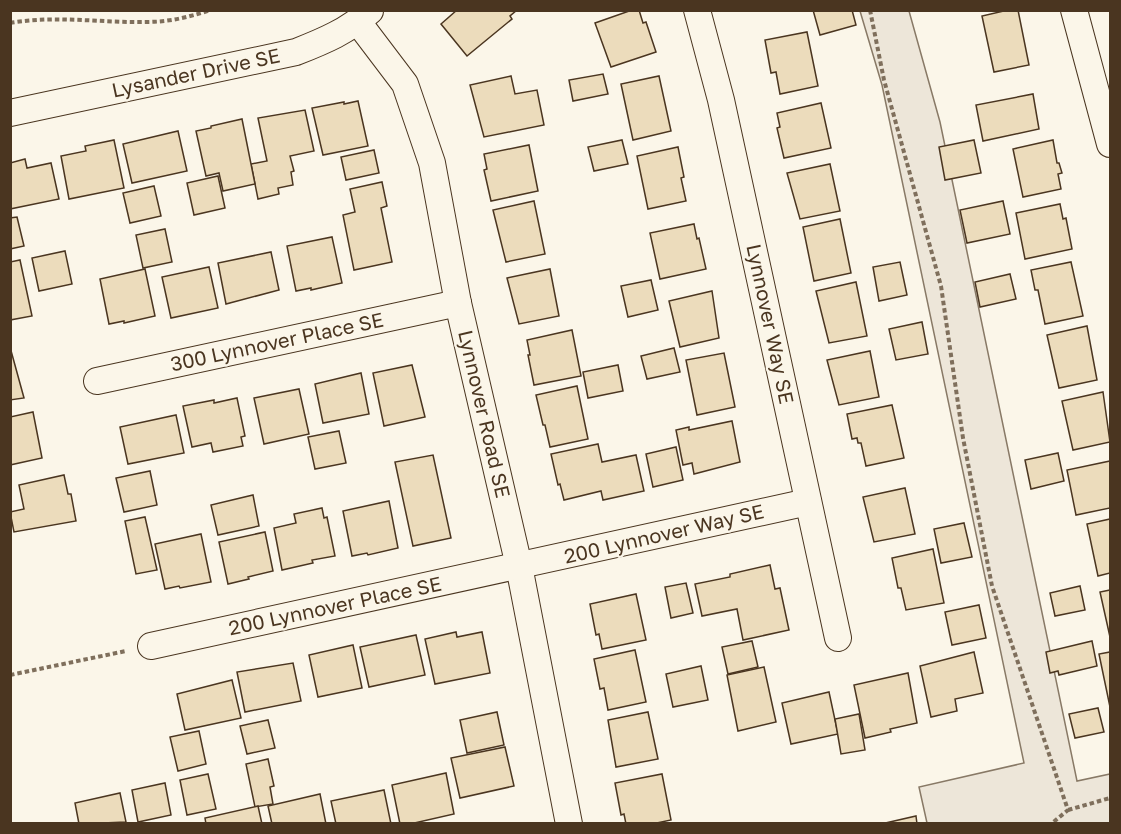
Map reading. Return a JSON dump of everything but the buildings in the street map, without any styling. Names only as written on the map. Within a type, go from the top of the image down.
[{"type":"street","name":"Lynnover Way SE","points":[[697,10],[721,100],[838,638]]},
{"type":"street","points":[[1074,10],[1110,138]]},
{"type":"street","name":"Lysander Drive SE","points":[[10,113],[296,52],[334,37],[365,16]]},
{"type":"street","name":"Lynnover Road SE","points":[[365,16],[405,84],[432,162],[458,303],[519,566],[569,824]]},
{"type":"street","name":"300 Lynnover Place SE","points":[[97,381],[458,303]]},
{"type":"street","name":"200 Lynnover Way SE","points":[[519,566],[808,502]]},
{"type":"street","name":"200 Lynnover Place SE","points":[[151,646],[519,566]]},
{"type":"path","points":[[10,23],[36,18],[146,22],[181,19],[211,10]]},
{"type":"path","points":[[870,10],[884,80],[941,286],[963,438],[992,586],[1068,810]]},
{"type":"path","points":[[10,675],[151,646]]},
{"type":"path","points":[[1051,824],[1068,810],[1110,798]]},
{"type":"shaded area","points":[[860,11],[909,11],[940,122],[1077,781],[1110,774],[1110,823],[927,823],[919,787],[1024,763],[882,85]]}]
